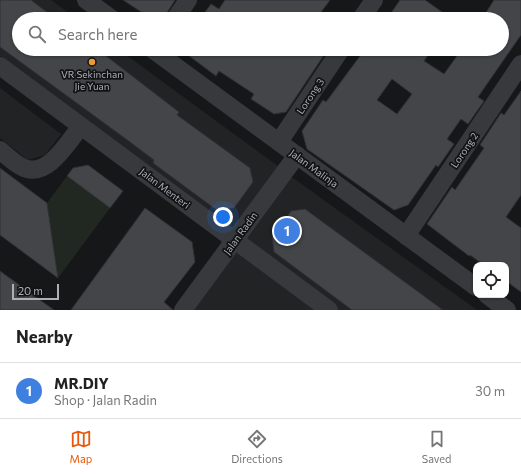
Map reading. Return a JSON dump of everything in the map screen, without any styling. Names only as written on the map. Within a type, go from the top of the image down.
[{"type":"street","points":[[86,0],[102,12]]},
{"type":"street","points":[[180,12],[188,0]]},
{"type":"street","points":[[366,12],[374,0]]},
{"type":"street","name":"Jalan Malinja","points":[[163,56],[473,285]]},
{"type":"street","name":"Lorong 3","points":[[279,142],[337,56]]},
{"type":"street","name":"Lorong 2","points":[[406,236],[521,64]]},
{"type":"street","name":"Jalan Menteri","points":[[0,66],[324,309]]},
{"type":"street","points":[[0,150],[23,168],[36,170],[50,164],[81,126]]},
{"type":"street","name":"Jalan Radin","points":[[183,310],[297,155]]},
{"type":"street","points":[[491,298],[507,310]]},
{"type":"shaded area","points":[[0,0],[51,0],[67,12],[12,12],[12,56],[128,56],[278,166],[233,229],[0,56]]},
{"type":"shaded area","points":[[0,88],[61,134],[45,155],[28,160],[0,138]]},
{"type":"shaded area","points":[[289,175],[477,310],[190,310]]},
{"type":"shaded area","points":[[67,176],[110,208],[58,278],[47,203]]},
{"type":"building","points":[[0,0],[31,0],[47,12],[12,12],[12,56],[0,47]]},
{"type":"building","points":[[123,0],[175,0],[167,12],[141,12]]},
{"type":"building","points":[[225,0],[330,0],[321,12],[205,12],[211,4],[219,9]]},
{"type":"building","points":[[400,0],[425,0],[442,12],[392,12]]},
{"type":"building","points":[[494,0],[521,0],[521,35],[509,52],[509,12],[486,12]]},
{"type":"building","points":[[12,56],[106,56],[179,112],[177,115],[250,168],[253,182],[234,208],[218,211],[153,163],[154,160]]},
{"type":"building","points":[[189,56],[323,56],[286,112],[274,114],[251,99],[254,94],[219,71],[216,76]]},
{"type":"building","points":[[360,56],[427,56],[424,61],[444,74],[457,56],[506,56],[478,97],[484,101],[468,124],[461,119],[447,139],[454,144],[438,167],[436,165],[408,205],[394,210],[307,149],[302,131],[323,100],[326,102]],"holes":[[[392,79],[412,94],[397,114],[377,100]]]},
{"type":"building","points":[[521,91],[521,195],[506,217],[521,228],[521,292],[509,283],[509,262],[480,262],[470,255],[469,256],[427,224],[452,187],[455,190],[484,148],[480,145],[501,113],[504,115]]},
{"type":"building","points":[[88,165],[123,191],[110,208],[67,176],[73,168]]},
{"type":"building","points":[[0,168],[47,203],[58,278],[0,235]]},
{"type":"building","points":[[145,208],[192,242],[195,262],[164,302],[173,310],[71,310]]},
{"type":"building","points":[[305,209],[443,310],[352,310],[274,252],[272,237],[291,211]]},
{"type":"building","points":[[0,271],[33,295],[54,310],[0,310]]},
{"type":"place","name":"VR Sekinchan Jie Yuan","points":[[92,62]]},
{"type":"place","name":"MR.DIY","points":[[287,231]]}]
